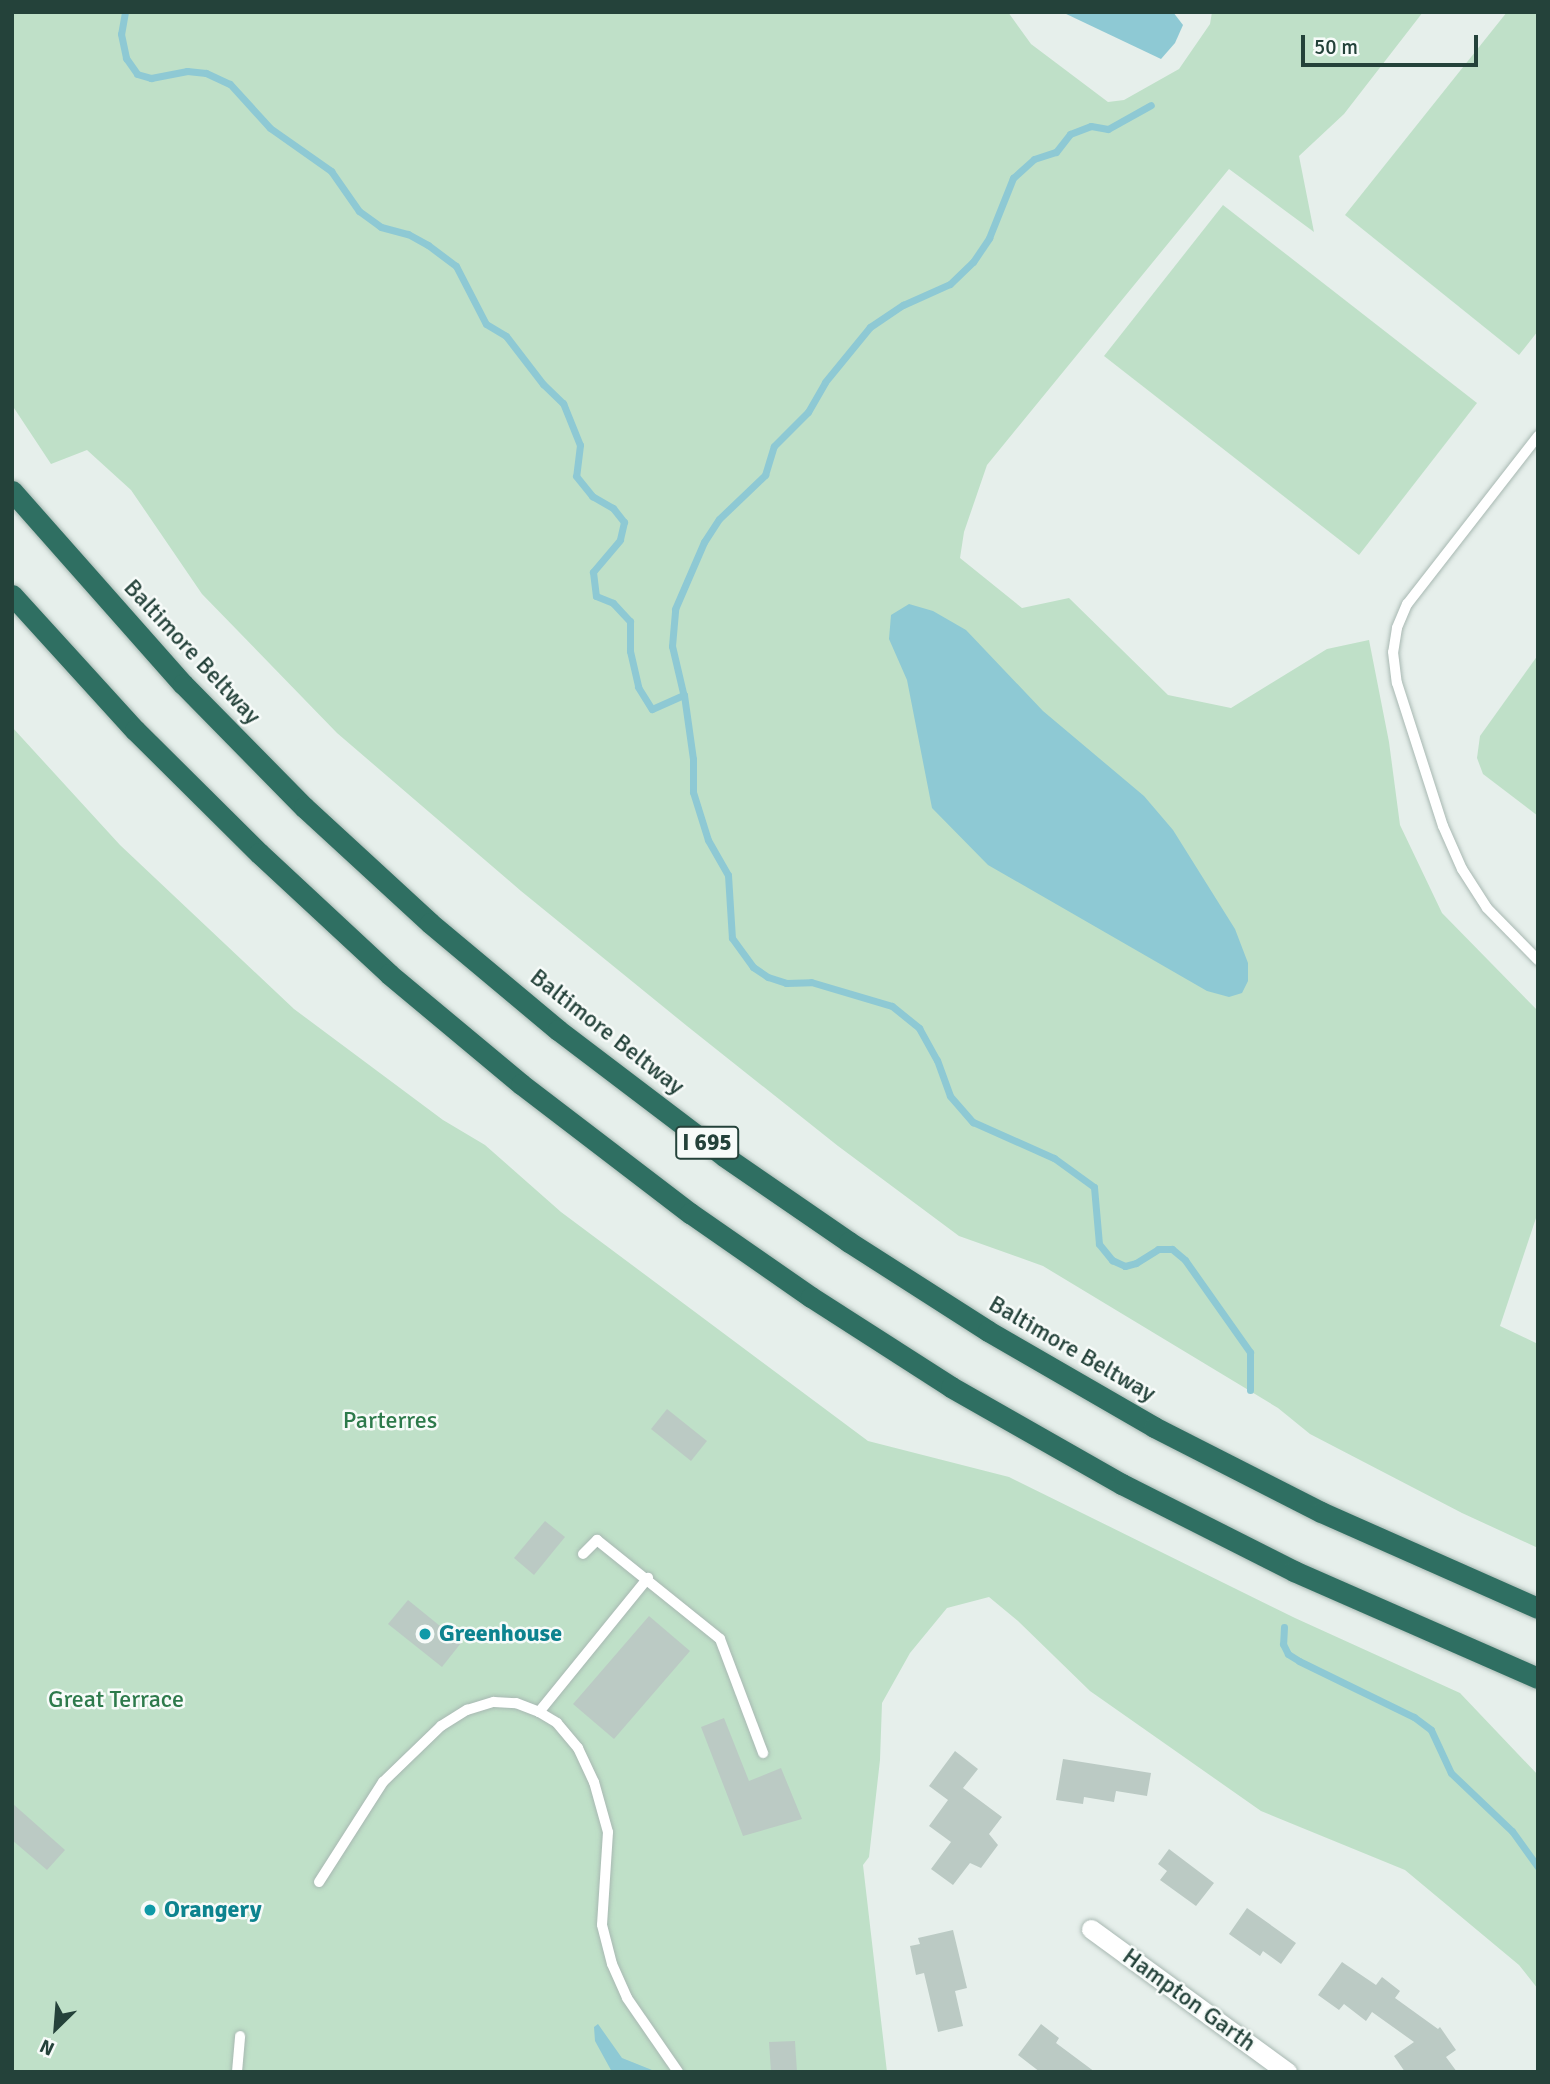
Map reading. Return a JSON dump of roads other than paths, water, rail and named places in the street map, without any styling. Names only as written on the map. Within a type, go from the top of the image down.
[{"type":"highway","name":"Baltimore Beltway","points":[[12,491],[183,684],[304,807],[430,923],[558,1030],[724,1156],[849,1242],[988,1331],[1154,1427],[1321,1512],[1538,1608]]},
{"type":"highway","name":"I 695","points":[[12,595],[145,740],[259,853],[389,974],[521,1084],[690,1213],[811,1297],[940,1379],[1122,1484],[1294,1571],[1538,1678]]},
{"type":"street","name":"Hampton Garth","points":[[1091,1929],[1287,2072]]},
{"type":"lane","points":[[1538,436],[1407,604],[1397,628],[1393,652],[1397,682],[1443,826],[1462,869],[1487,908],[1538,960]]},
{"type":"lane","points":[[583,1554],[597,1540],[648,1578],[720,1639],[763,1753]]},
{"type":"lane","points":[[539,1712],[648,1578]]},
{"type":"lane","points":[[319,1882],[383,1782],[441,1726],[467,1710],[494,1702],[516,1703],[539,1712],[557,1723],[579,1748],[594,1782],[608,1832],[602,1925],[612,1964],[627,1998],[678,2072]]},
{"type":"lane","points":[[237,2072],[235,2069],[240,2036]]},
{"type":"water","points":[[1062,12],[1173,12],[1183,25],[1175,43],[1161,59]]},
{"type":"water","points":[[909,604],[933,611],[966,630],[1043,711],[1144,796],[1173,830],[1235,929],[1248,963],[1248,981],[1242,993],[1229,997],[1207,991],[988,865],[932,808],[907,680],[889,639],[891,615]]},
{"type":"water","points":[[598,2024],[622,2058],[657,2072],[612,2072],[595,2041],[594,2027]]},
{"type":"waterway","points":[[125,12],[121,34],[126,58],[137,74],[151,78],[187,71],[206,73],[230,84],[270,128],[331,171],[359,211],[381,227],[408,234],[428,245],[456,266],[486,324],[506,336],[543,384],[563,403],[580,445],[576,476],[592,496],[613,508],[624,522],[620,540],[593,572],[596,596],[613,603],[630,621],[630,651],[638,687],[652,709],[684,695],[693,759],[693,792],[708,840],[728,875],[732,938],[753,967],[768,977],[786,983],[811,982],[892,1006],[919,1028],[937,1060],[950,1096],[973,1122],[1054,1158],[1094,1187],[1099,1244],[1112,1260],[1125,1266],[1136,1263],[1158,1249],[1172,1249],[1185,1260],[1250,1352],[1250,1390]]},
{"type":"waterway","points":[[684,697],[672,646],[675,609],[704,542],[719,519],[765,475],[774,446],[808,412],[825,382],[870,327],[903,305],[950,284],[973,262],[989,238],[1013,178],[1034,159],[1056,152],[1070,134],[1091,126],[1108,129],[1151,105]]},
{"type":"waterway","points":[[1284,1627],[1283,1644],[1288,1654],[1414,1717],[1431,1730],[1451,1773],[1512,1831],[1538,1867]]},
{"type":"place","name":"Greenhouse","points":[[425,1634]]},
{"type":"place","name":"Orangery","points":[[150,1910]]},
{"type":"park label","name":"Parterres","points":[[390,1421]]},
{"type":"park label","name":"Great Terrace","points":[[116,1700]]}]
